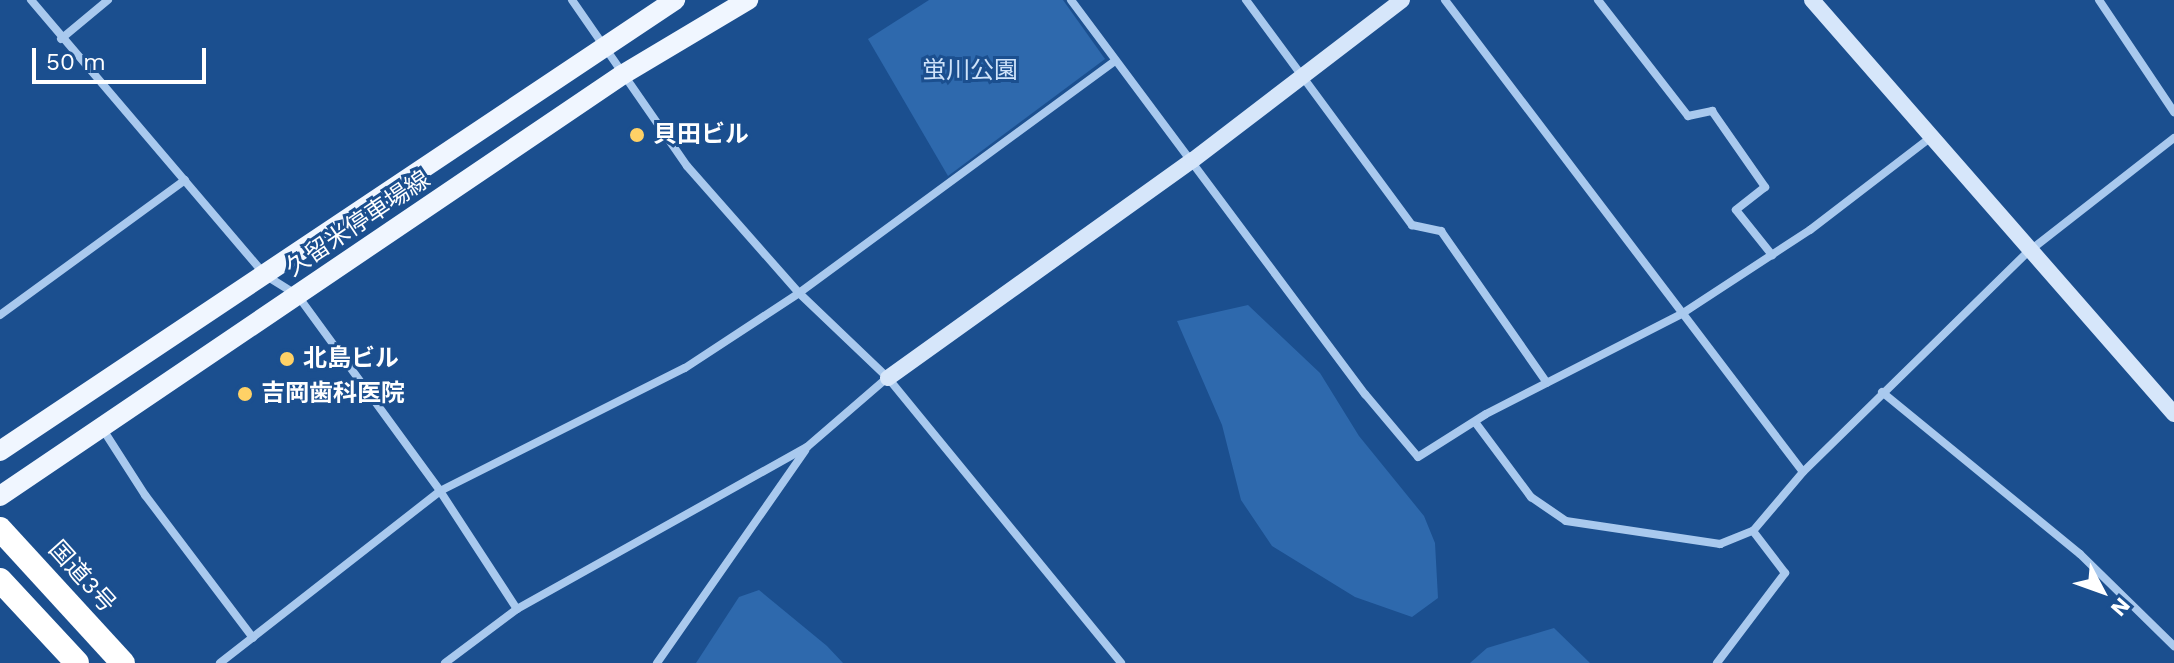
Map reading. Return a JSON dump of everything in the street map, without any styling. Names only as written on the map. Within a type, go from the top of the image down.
[{"type":"highway","name":"国道3号","points":[[0,529],[123,663]]},
{"type":"highway","points":[[0,580],[77,663]]},
{"type":"main road","name":"久留米停車場線","points":[[0,451],[601,46],[675,0]]},
{"type":"main road","name":"久留米停車場線","points":[[0,496],[622,75],[748,0]]},
{"type":"street","points":[[31,0],[61,39],[265,275],[298,296],[440,491],[517,609]]},
{"type":"street","points":[[61,39],[108,0]]},
{"type":"street","points":[[572,0],[687,166],[799,293],[888,378],[1121,663]]},
{"type":"street","points":[[1071,0],[1365,394],[1418,457],[1475,422],[1683,313],[1772,255],[1931,137]]},
{"type":"street","points":[[1246,0],[1412,225],[1441,231],[1547,383]]},
{"type":"street","points":[[445,663],[517,609],[807,447],[888,378],[1193,160],[1402,0]]},
{"type":"street","points":[[1445,0],[1803,472]]},
{"type":"street","points":[[1598,0],[1688,116],[1712,111],[1765,187],[1736,210],[1772,255]]},
{"type":"street","points":[[1812,0],[2028,252],[2174,414]]},
{"type":"street","points":[[2099,0],[2174,112]]},
{"type":"street","points":[[220,663],[440,491],[685,368],[799,293],[1115,61]]},
{"type":"street","points":[[1475,422],[1531,497],[1566,521],[1720,544],[1753,531],[1803,472],[2028,252],[2174,138]]},
{"type":"street","points":[[0,315],[185,180]]},
{"type":"street","points":[[1882,392],[2080,554],[2174,646]]},
{"type":"street","points":[[102,428],[145,495],[253,638]]},
{"type":"street","points":[[657,663],[807,447]]},
{"type":"street","points":[[1717,663],[1785,573],[1753,531]]},
{"type":"green space","name":"蛍川公園","points":[[929,0],[1063,0],[1105,59],[948,176],[868,39]]},
{"type":"green space","points":[[1248,305],[1320,373],[1359,436],[1424,516],[1435,543],[1438,598],[1412,617],[1355,597],[1272,546],[1241,500],[1222,425],[1177,321]]},
{"type":"green space","points":[[759,590],[843,663],[696,663],[739,597]]},
{"type":"green space","points":[[1554,628],[1590,663],[1470,663],[1487,648]]},
{"type":"place","name":"貝田ビル","points":[[637,135]]},
{"type":"place","name":"北島ビル","points":[[287,359]]},
{"type":"place","name":"吉岡歯科医院","points":[[245,394]]}]
